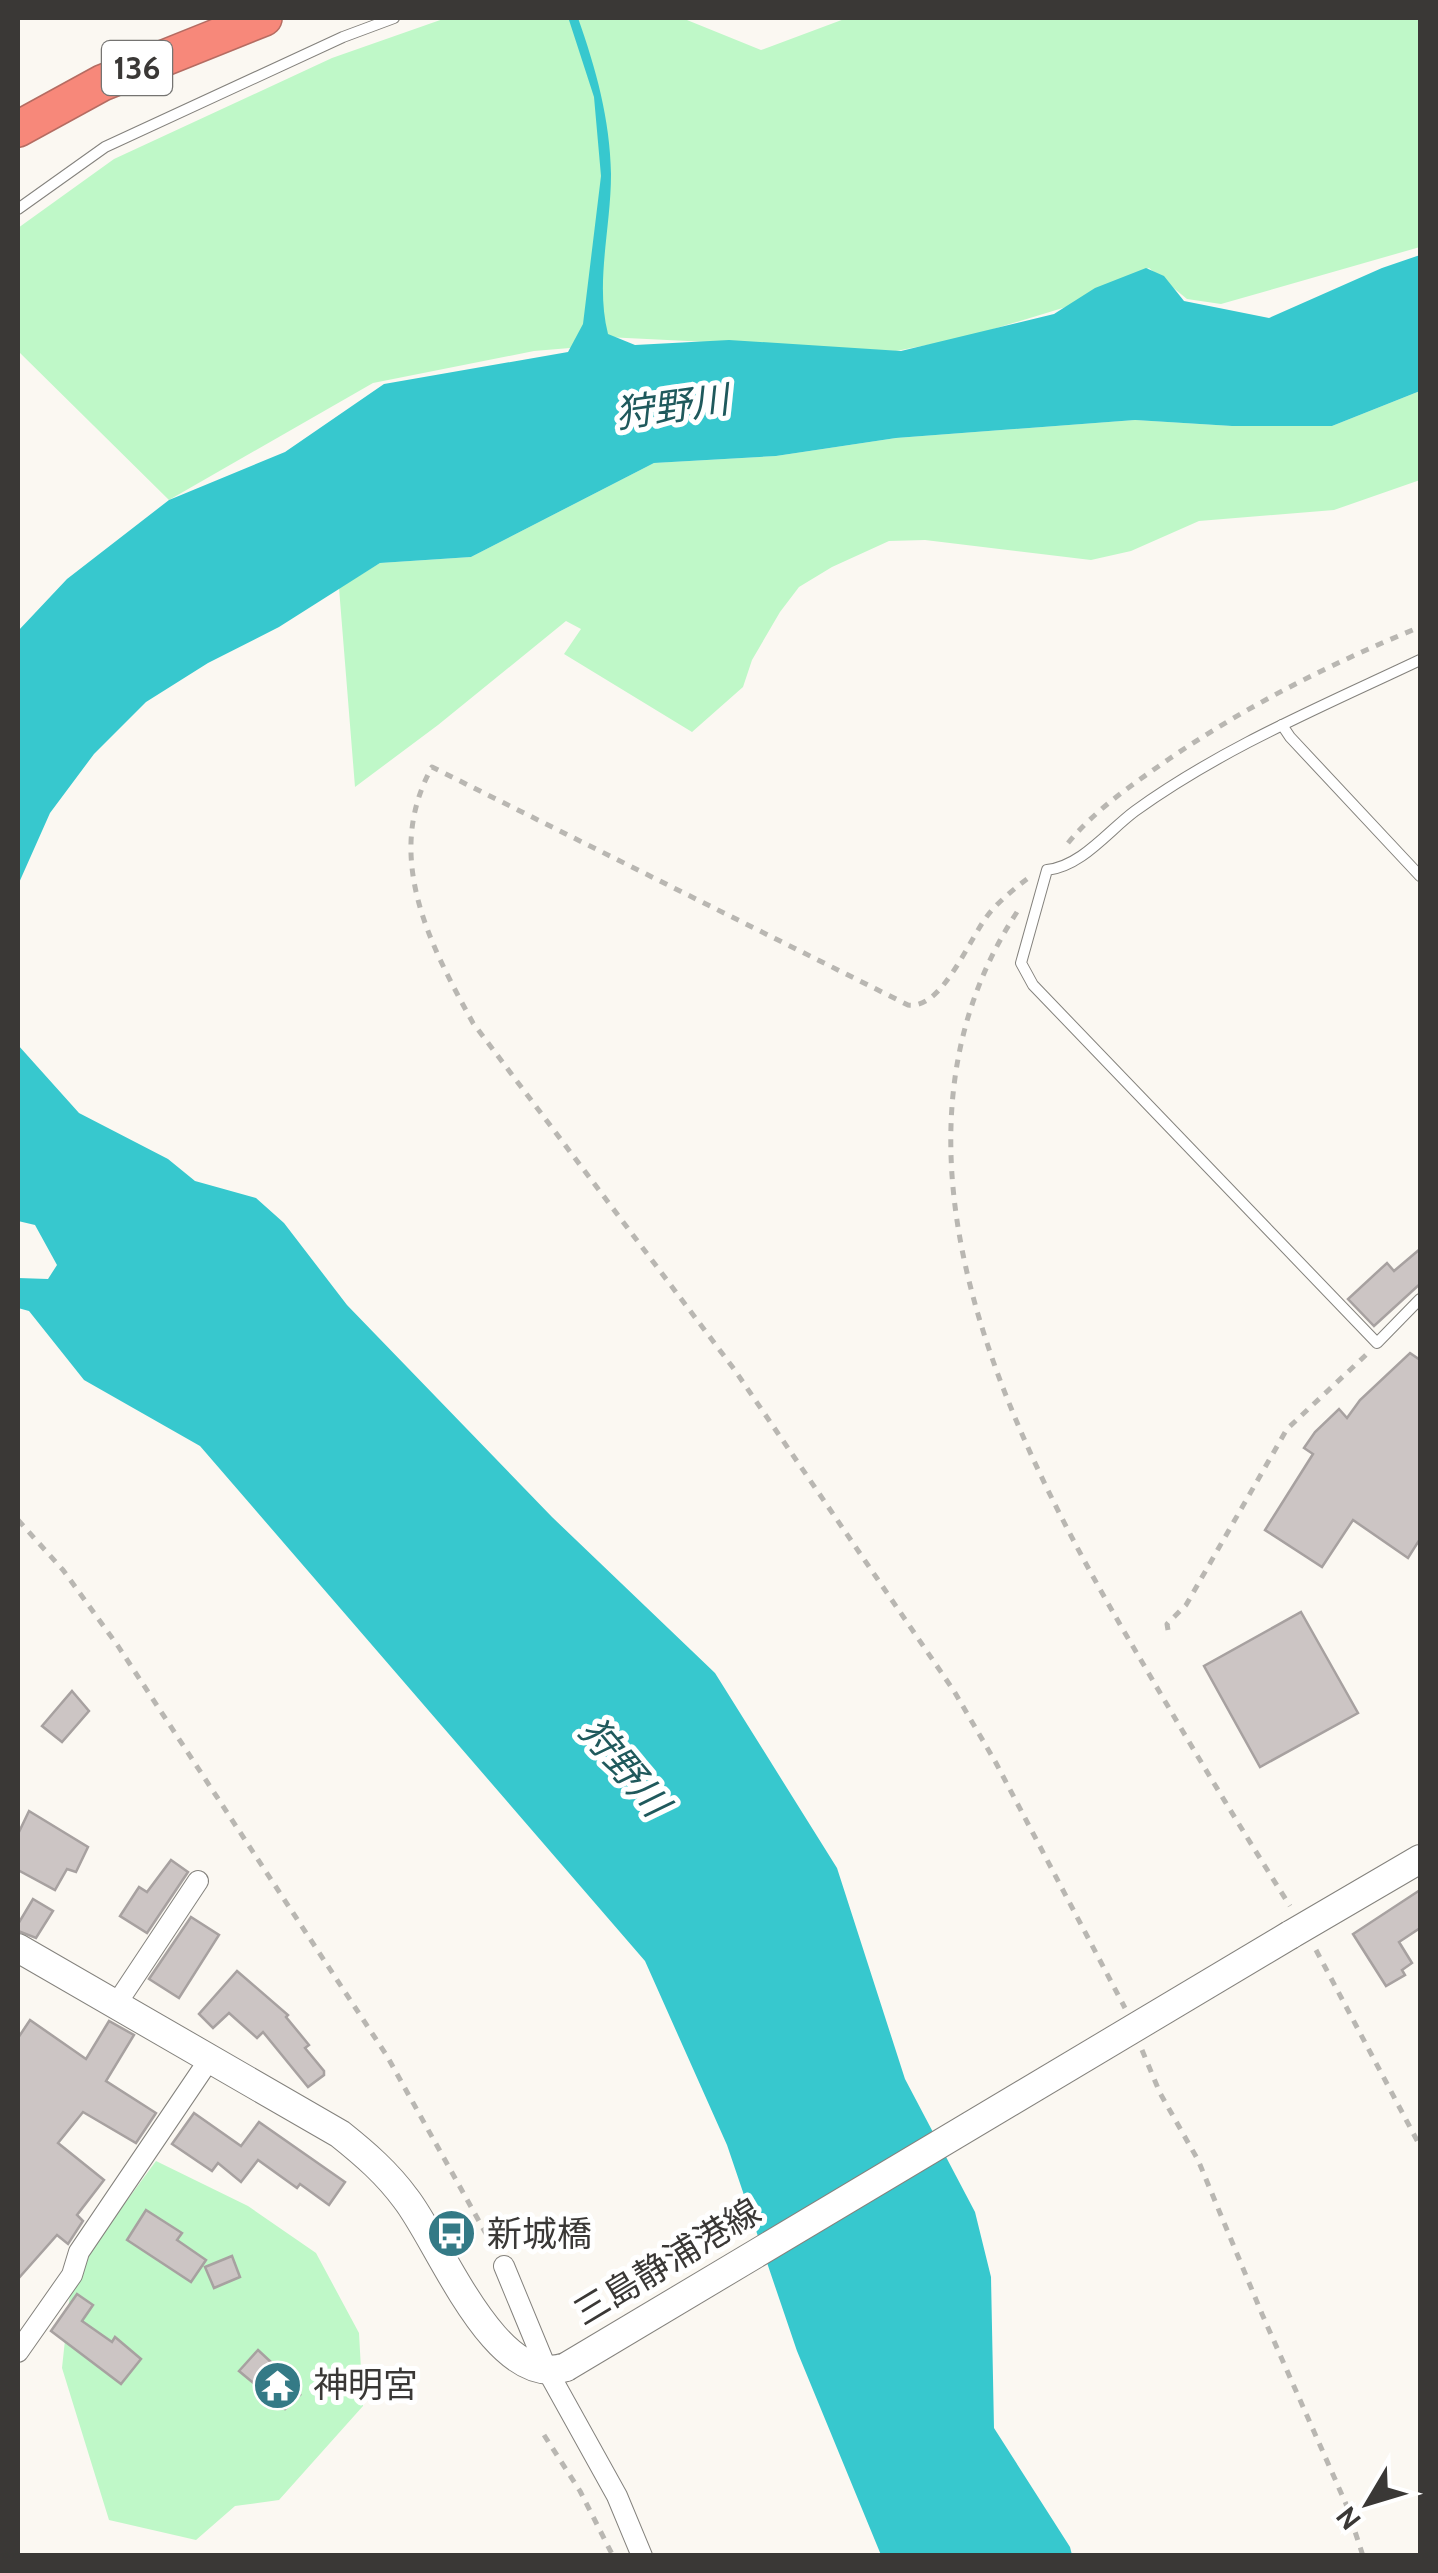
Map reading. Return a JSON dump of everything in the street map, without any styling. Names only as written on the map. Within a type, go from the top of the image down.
[{"type":"highway","name":"136","points":[[18,113],[72,83],[229,18]]},
{"type":"highway","name":"136","points":[[18,129],[117,76],[263,18]]},
{"type":"main road","name":"三島静浦港線","points":[[556,2368],[1420,1859]]},
{"type":"main road","points":[[18,1948],[340,2134],[379,2166],[409,2202],[494,2340],[526,2363],[556,2368]]},
{"type":"street","points":[[117,2004],[198,1882]]},
{"type":"street","points":[[18,2352],[26,2322],[72,2276],[79,2252],[211,2057]]},
{"type":"street","points":[[504,2266],[556,2368],[642,2556]]},
{"type":"lane","points":[[18,209],[106,146],[343,37],[394,18]]},
{"type":"lane","points":[[1420,660],[1229,752],[1136,811],[1089,850],[1059,868],[1047,870],[1021,963],[1033,986],[1378,1343],[1420,1299]]},
{"type":"lane","points":[[1282,725],[1420,876]]},
{"type":"path","points":[[1420,626],[1324,668],[1198,739],[1128,787],[1078,831],[1004,932],[990,959],[958,1065],[952,1148],[967,1274],[1007,1402],[1080,1556],[1299,1930],[1420,2146]]},
{"type":"path","points":[[1047,870],[1026,880],[990,911],[934,998],[918,1006],[908,1005],[432,768],[419,791],[409,841],[416,891],[429,936],[473,1023],[734,1369],[954,1690],[1117,1989],[1132,2024]]},
{"type":"path","points":[[1168,1630],[1167,1624],[1186,1605],[1287,1429],[1378,1343]]},
{"type":"path","points":[[18,1520],[63,1570],[118,1646],[346,1993],[387,2056],[504,2266]]},
{"type":"path","points":[[1139,2041],[1160,2093],[1198,2160],[1346,2504],[1363,2556]]},
{"type":"path","points":[[544,2436],[580,2491],[614,2556]]},
{"type":"green space","points":[[446,18],[682,18],[761,50],[847,18],[1420,18],[1420,247],[1221,304],[1187,299],[1149,268],[1066,307],[964,338],[896,351],[606,337],[570,348],[534,351],[373,383],[169,500],[18,351],[18,228],[114,159],[332,58]]},
{"type":"green space","points":[[1420,391],[1420,480],[1334,510],[1199,521],[1131,551],[1091,560],[925,540],[889,541],[799,587],[752,660],[743,687],[692,732],[564,654],[581,629],[566,621],[355,787],[339,588],[380,563],[471,557],[654,463],[776,456],[896,438],[1135,420],[1232,426],[1332,426]]},
{"type":"green space","points":[[156,2161],[248,2206],[316,2253],[359,2333],[363,2406],[279,2500],[235,2506],[196,2540],[109,2520],[62,2368],[72,2275]]},
{"type":"water","name":"狩野川","points":[[578,18],[601,94],[610,154],[603,295],[608,334],[635,345],[729,340],[901,351],[1054,314],[1095,288],[1146,268],[1164,276],[1184,301],[1269,318],[1420,255],[1420,391],[1332,426],[1232,426],[1135,420],[896,438],[776,456],[654,463],[471,557],[380,563],[279,627],[208,663],[146,702],[94,754],[50,813],[18,885],[18,631],[67,579],[169,500],[285,452],[384,384],[568,352],[583,324],[601,176],[594,97],[569,20]]},
{"type":"water","name":"狩野川","points":[[18,1045],[79,1113],[168,1159],[195,1181],[256,1198],[284,1223],[347,1305],[552,1517],[715,1673],[837,1868],[905,2079],[975,2212],[991,2277],[994,2428],[1072,2555],[881,2555],[797,2351],[727,2145],[645,1961],[200,1446],[84,1380],[29,1311],[18,1308],[18,1278],[48,1279],[57,1265],[35,1225],[18,1221]]},
{"type":"building","points":[[1420,1249],[1420,1284],[1374,1326],[1348,1299],[1387,1263],[1394,1271]]},
{"type":"building","points":[[1410,1353],[1420,1360],[1420,1539],[1408,1558],[1353,1520],[1322,1567],[1265,1530],[1313,1454],[1304,1448],[1315,1432],[1339,1409],[1347,1418],[1360,1400]]},
{"type":"building","points":[[1301,1612],[1358,1713],[1260,1767],[1204,1666]]},
{"type":"building","points":[[72,1691],[89,1711],[62,1742],[42,1726]]},
{"type":"building","points":[[29,1811],[88,1847],[76,1872],[67,1869],[55,1890],[18,1870],[18,1834]]},
{"type":"building","points":[[171,1860],[188,1872],[147,1933],[120,1916],[139,1887],[147,1892]]},
{"type":"building","points":[[1420,1890],[1420,1928],[1399,1942],[1412,1963],[1402,1970],[1405,1975],[1386,1986],[1353,1934]]},
{"type":"building","points":[[33,1899],[53,1911],[36,1938],[18,1931]]},
{"type":"building","points":[[191,1917],[219,1935],[179,1998],[149,1979]]},
{"type":"building","points":[[237,1971],[288,2015],[309,2045],[305,2048],[324,2075],[308,2087],[263,2032],[257,2038],[229,2013],[213,2028],[199,2014]]},
{"type":"building","points":[[30,2020],[86,2059],[109,2021],[134,2035],[106,2081],[156,2113],[136,2143],[83,2112],[58,2143],[104,2180],[77,2215],[83,2221],[68,2244],[57,2235],[18,2279],[18,2038]]},
{"type":"building","points":[[194,2113],[241,2146],[259,2122],[345,2182],[329,2205],[258,2160],[241,2182],[218,2163],[212,2171],[172,2144]]},
{"type":"building","points":[[146,2210],[182,2233],[177,2240],[206,2260],[191,2282],[127,2240]]},
{"type":"building","points":[[232,2256],[240,2277],[214,2288],[205,2267]]},
{"type":"building","points":[[77,2294],[93,2305],[82,2321],[112,2342],[115,2337],[141,2359],[121,2384],[51,2331]]},
{"type":"building","points":[[258,2350],[300,2389],[300,2395],[285,2409],[239,2371]]},
{"type":"place","name":"新城橋","points":[[452,2234]]},
{"type":"place","name":"神明宮","points":[[278,2385]]}]
